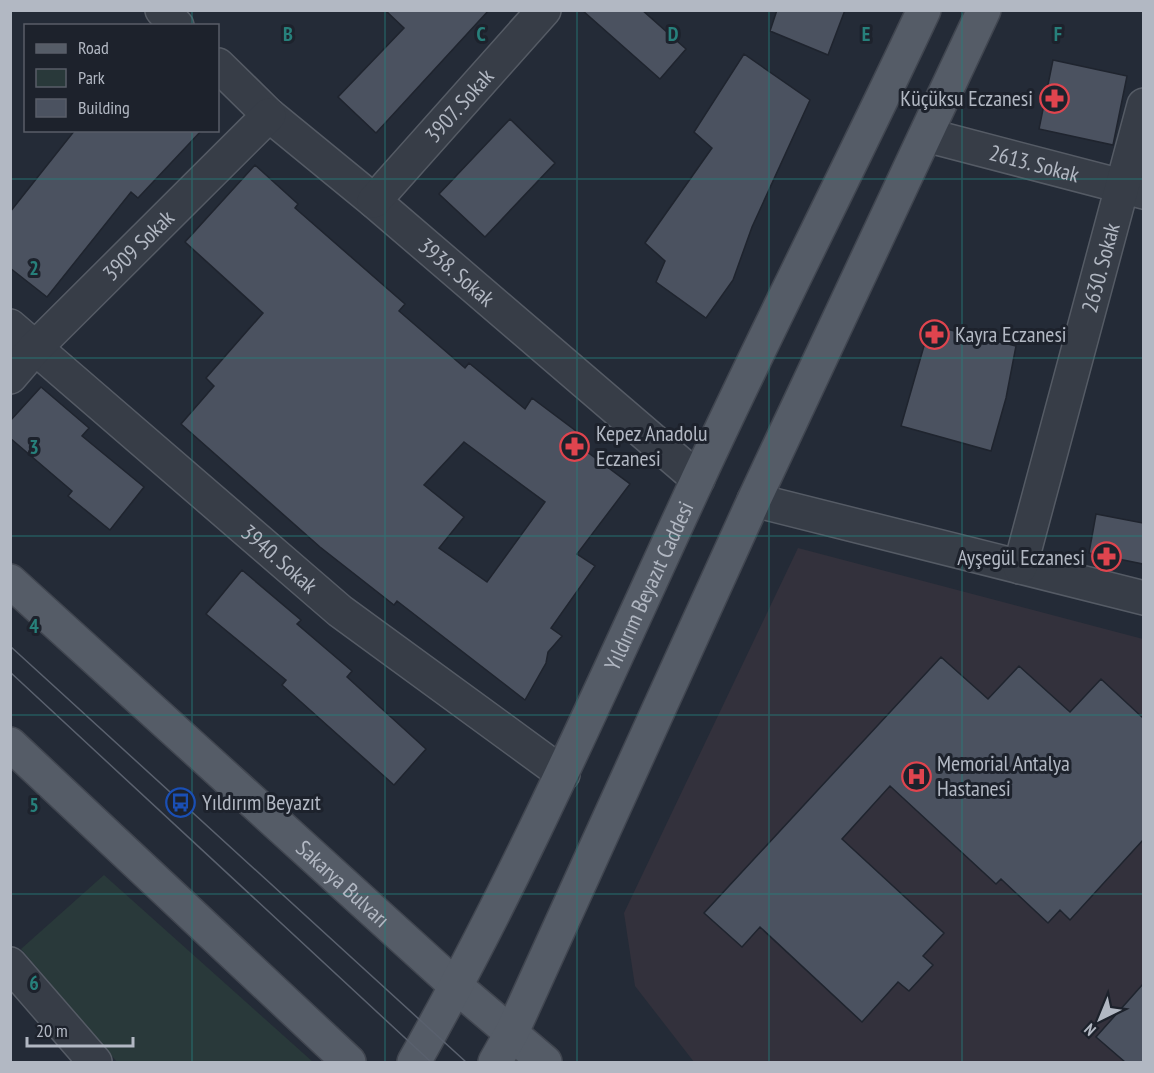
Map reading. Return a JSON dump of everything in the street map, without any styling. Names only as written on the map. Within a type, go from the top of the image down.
[{"type":"main road","name":"Yıldırım Beyazıt Caddesi","points":[[414,1062],[457,987],[563,774],[698,479],[924,10]]},
{"type":"main road","points":[[495,1062],[512,1032],[754,500],[984,10]]},
{"type":"main road","name":"Sakarya Bulvarı","points":[[10,581],[457,987],[545,1062]]},
{"type":"main road","points":[[10,744],[348,1062]]},
{"type":"street","points":[[162,10],[175,24]]},
{"type":"street","name":"3907. Sokak","points":[[374,201],[544,10]]},
{"type":"street","name":"3938. Sokak","points":[[219,66],[269,116],[374,201],[698,479]]},
{"type":"street","name":"2630. Sokak","points":[[1020,567],[1133,189],[1143,105]]},
{"type":"street","name":"3909 Sokak","points":[[10,377],[34,349],[269,116]]},
{"type":"street","name":"2613. Sokak","points":[[926,135],[1133,189]]},
{"type":"street","name":"3940. Sokak","points":[[10,326],[340,611],[563,774]]},
{"type":"street","points":[[754,500],[1143,598]]},
{"type":"street","points":[[10,964],[95,1062]]},
{"type":"shaded area","name":"Memorial Antalya Hastanesi","points":[[798,548],[1143,639],[1143,1062],[694,1062],[635,986],[624,913]]},
{"type":"green space","points":[[104,875],[313,1062],[117,1062],[21,949]]},
{"type":"building","points":[[385,10],[489,10],[376,133],[338,97],[404,28]]},
{"type":"building","points":[[582,10],[642,10],[686,49],[660,79]]},
{"type":"building","points":[[777,10],[845,10],[828,55],[770,31]]},
{"type":"building","points":[[744,54],[810,100],[752,227],[733,280],[706,318],[656,282],[665,261],[645,243],[712,148],[694,132]]},
{"type":"building","points":[[1053,60],[1127,76],[1113,145],[1039,129]]},
{"type":"building","points":[[510,119],[555,163],[485,237],[439,194]]},
{"type":"building","points":[[73,132],[200,132],[138,198],[131,192],[47,297],[10,268],[10,212]]},
{"type":"building","points":[[255,165],[298,204],[295,208],[405,304],[399,311],[465,368],[469,363],[525,409],[532,398],[584,437],[578,445],[630,484],[577,554],[595,566],[551,628],[562,636],[548,652],[546,663],[525,700],[397,601],[394,605],[320,547],[181,424],[214,386],[206,378],[263,313],[185,242]],"holes":[[[464,442],[545,502],[487,582],[439,548],[464,517],[424,485]]]},
{"type":"building","points":[[930,325],[1016,346],[1006,398],[991,451],[901,426]]},
{"type":"building","points":[[41,387],[89,428],[82,436],[144,487],[110,530],[68,496],[72,491],[10,438],[10,421]]},
{"type":"building","points":[[1096,514],[1143,523],[1143,564],[1089,553]]},
{"type":"building","points":[[242,570],[301,620],[297,624],[352,671],[347,677],[426,749],[394,785],[282,685],[286,680],[206,614]]},
{"type":"building","points":[[941,657],[988,699],[1019,666],[1070,712],[1101,679],[1143,718],[1143,840],[1070,920],[1060,910],[1048,923],[1001,879],[996,884],[890,786],[842,839],[944,933],[923,956],[933,965],[909,991],[898,982],[862,1022],[760,927],[742,947],[704,913]]},
{"type":"building","points":[[1143,984],[1143,1062],[1125,1062],[1096,1037]]},
{"type":"tram line","points":[[10,646],[466,1062]]},
{"type":"tram line","points":[[10,672],[431,1062]]},
{"type":"place","name":"Küçüksu Eczanesi","points":[[1054,98]]},
{"type":"place","name":"Kayra Eczanesi","points":[[934,334]]},
{"type":"place","name":"Kepez Anadolu Eczanesi","points":[[575,446]]},
{"type":"place","name":"Ayşegül Eczanesi","points":[[1106,557]]},
{"type":"place","name":"Memorial Antalya Hastanesi","points":[[916,776]]},
{"type":"place","name":"Yıldırım Beyazıt","points":[[181,802]]}]
